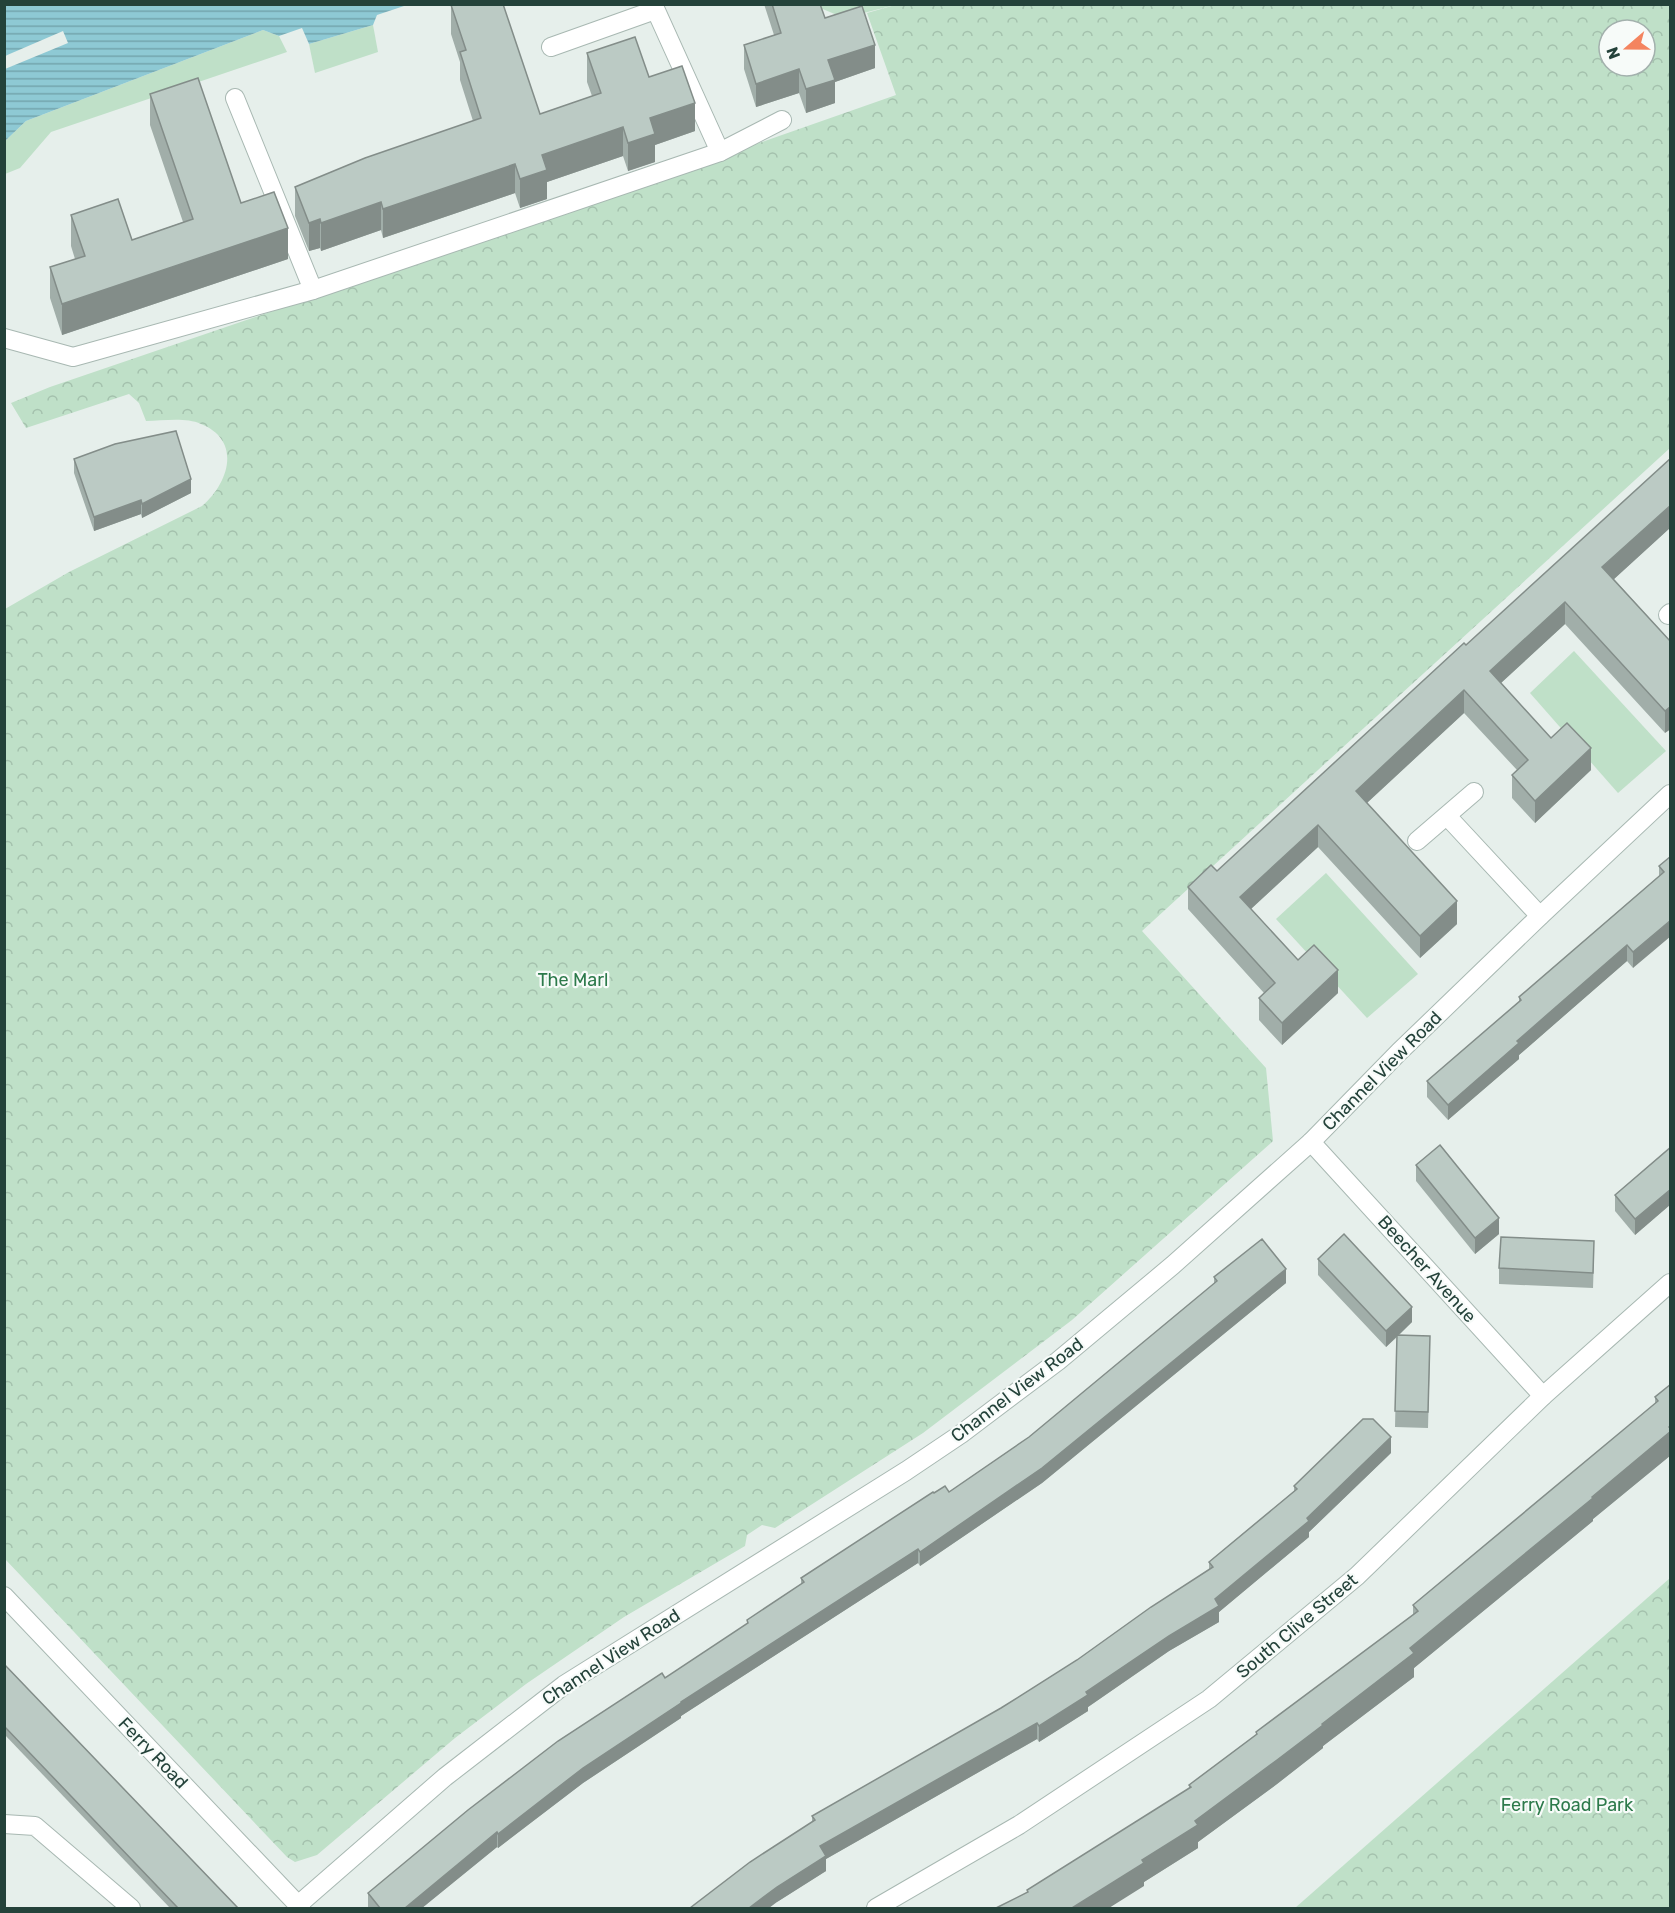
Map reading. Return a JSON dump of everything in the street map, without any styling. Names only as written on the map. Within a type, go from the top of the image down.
[{"type":"street","points":[[550,47],[654,8],[720,152]]},
{"type":"street","points":[[236,98],[313,290]]},
{"type":"street","points":[[4,338],[73,357],[313,290],[720,152],[782,120]]},
{"type":"street","points":[[1417,841],[1474,792]]},
{"type":"street","name":"Channel View Road","points":[[300,1907],[445,1777],[564,1685],[847,1510],[960,1434],[1113,1316],[1311,1142],[1407,1044],[1671,794]]},
{"type":"street","points":[[1447,816],[1540,916]]},
{"type":"street","name":"Beecher Avenue","points":[[1311,1142],[1543,1396]]},
{"type":"street","name":"South Clive Street","points":[[876,1908],[1019,1825],[1209,1699],[1357,1575],[1543,1396],[1671,1282]]},
{"type":"street","name":"Ferry Road","points":[[4,1596],[300,1907]]},
{"type":"street","points":[[4,1824],[35,1826],[131,1908]]},
{"type":"green space","points":[[818,5],[895,5],[844,18]]},
{"type":"green space","name":"The Marl","points":[[895,5],[1670,5],[1670,448],[1142,931],[1266,1068],[1273,1141],[1072,1320],[923,1433],[775,1528],[762,1525],[747,1535],[745,1546],[624,1617],[526,1684],[455,1738],[317,1855],[295,1862],[287,1857],[5,1559],[5,609],[69,572],[202,506],[219,486],[227,463],[227,452],[223,441],[214,432],[195,422],[146,421],[139,403],[129,394],[26,428],[11,403],[50,387],[896,95],[867,13]]},
{"type":"green space","points":[[373,25],[378,52],[315,73],[309,44]]},
{"type":"green space","points":[[263,30],[279,36],[287,52],[51,132],[20,168],[5,174],[5,141],[26,121]]},
{"type":"green space","points":[[1574,651],[1666,751],[1618,793],[1530,693]]},
{"type":"green space","points":[[1326,873],[1418,974],[1367,1018],[1276,919]]},
{"type":"green space","name":"Ferry Road Park","points":[[1670,1578],[1670,1908],[1295,1908]]},
{"type":"water","points":[[4,5],[407,5],[377,15],[373,25],[309,44],[302,28],[279,36],[263,30],[26,121],[5,141]]},
{"type":"pier","points":[[63,31],[68,43],[5,69],[5,56]]},
{"type":"building","points":[[503,4],[540,114],[601,93],[587,53],[635,37],[649,77],[682,66],[695,103],[650,118],[655,134],[628,143],[623,127],[542,155],[547,170],[520,179],[515,164],[383,209],[381,202],[321,223],[320,219],[309,223],[295,187],[365,158],[481,118],[460,52],[466,50],[451,5]]},
{"type":"building","points":[[772,4],[820,4],[825,18],[862,6],[875,45],[828,60],[835,80],[806,89],[799,69],[756,84],[744,45],[781,33]]},
{"type":"building","points":[[198,78],[241,203],[274,192],[288,228],[62,304],[50,267],[85,256],[71,215],[118,199],[132,240],[193,219],[150,94]]},
{"type":"building","points":[[176,431],[191,479],[142,504],[141,500],[94,517],[74,459],[115,444]]},
{"type":"building","points":[[1671,458],[1671,505],[1602,567],[1671,642],[1671,706],[1665,711],[1565,602],[1490,671],[1551,738],[1567,723],[1591,748],[1535,801],[1512,775],[1528,760],[1464,690],[1356,791],[1457,901],[1420,936],[1318,825],[1240,897],[1298,960],[1314,945],[1338,970],[1282,1023],[1259,998],[1275,983],[1188,887],[1211,865],[1217,871],[1464,643],[1466,645]]},
{"type":"building","points":[[1671,856],[1671,920],[1633,952],[1627,945],[1448,1105],[1427,1081],[1521,1000],[1519,997],[1664,872],[1659,866]]},
{"type":"building","points":[[1440,1145],[1499,1218],[1475,1238],[1416,1165]]},
{"type":"building","points":[[1671,1147],[1671,1189],[1635,1219],[1615,1195]]},
{"type":"building","points":[[1344,1234],[1412,1307],[1386,1331],[1318,1259]]},
{"type":"building","points":[[1501,1237],[1594,1241],[1593,1273],[1499,1268]]},
{"type":"building","points":[[1262,1239],[1286,1269],[1042,1468],[920,1552],[918,1549],[583,1768],[498,1834],[497,1832],[405,1908],[380,1908],[368,1893],[468,1810],[558,1741],[662,1673],[665,1678],[748,1623],[747,1620],[804,1582],[801,1578],[933,1492],[945,1486],[949,1492],[1029,1437],[1217,1281],[1214,1277]]},
{"type":"building","points":[[1397,1335],[1430,1336],[1428,1412],[1395,1411]]},
{"type":"building","points":[[1671,1384],[1671,1425],[1669,1427],[1671,1431],[1410,1648],[1414,1653],[1195,1821],[1198,1825],[1142,1860],[1144,1863],[1072,1908],[996,1908],[1028,1892],[1027,1890],[1191,1787],[1189,1785],[1257,1734],[1256,1732],[1418,1611],[1413,1605],[1658,1401],[1655,1397]]},
{"type":"building","points":[[1363,1419],[1373,1419],[1391,1437],[1307,1518],[1309,1521],[1215,1599],[1219,1606],[1169,1636],[1086,1692],[1088,1695],[1039,1726],[1037,1723],[820,1846],[826,1856],[749,1908],[690,1908],[750,1862],[815,1820],[812,1816],[1001,1708],[1077,1660],[1151,1607],[1213,1567],[1209,1562],[1297,1489],[1294,1486]]},
{"type":"building","points":[[4,1664],[238,1908],[178,1908],[4,1726]]}]
